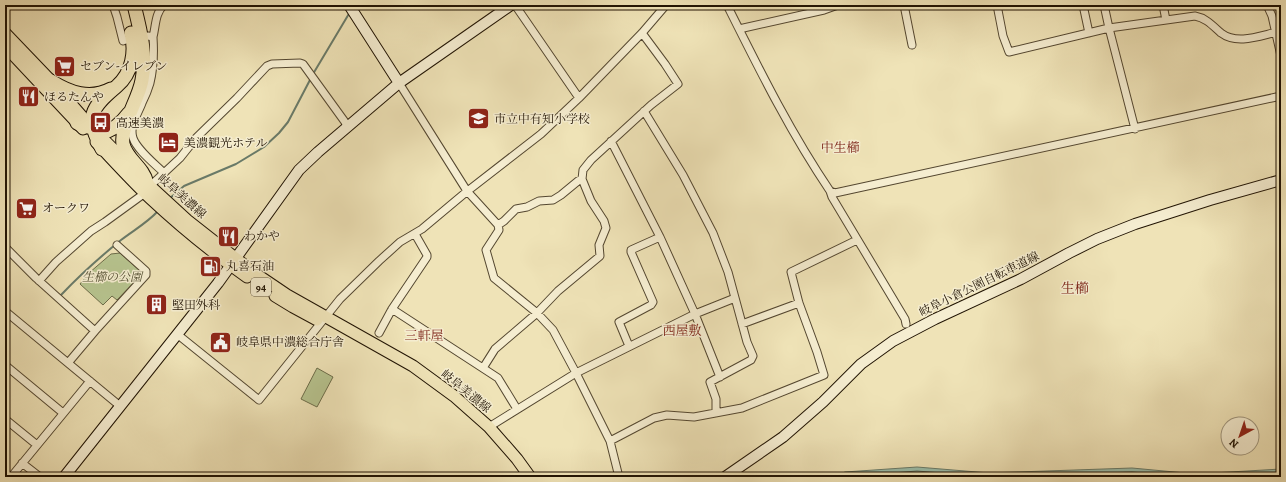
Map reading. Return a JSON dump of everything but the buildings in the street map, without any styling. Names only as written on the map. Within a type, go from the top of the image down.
[{"type":"highway","points":[[102,149],[93,129],[93,113],[102,100],[117,86],[126,74],[133,57],[132,36],[125,5]]},
{"type":"highway","points":[[134,5],[142,45],[144,70],[142,82],[125,128],[123,145],[126,153],[142,172],[147,187]]},
{"type":"highway","points":[[51,81],[71,92],[90,95],[108,91],[117,86]]},
{"type":"highway","points":[[77,124],[98,132],[111,130],[132,108]]},
{"type":"main road","name":"岐阜美濃線","points":[[5,33],[164,204],[182,227],[233,262],[293,307],[324,320],[336,329],[371,342],[413,366],[454,396],[489,426],[530,477]]},
{"type":"main road","name":"岐阜美濃線","points":[[5,46],[102,149],[147,187]]},
{"type":"street","points":[[5,8],[8,5]]},
{"type":"street","points":[[113,5],[123,41],[126,40]]},
{"type":"street","points":[[164,5],[157,15],[151,36],[154,64],[149,84],[132,129],[133,138],[137,146],[164,173]]},
{"type":"street","points":[[64,477],[233,262],[299,170],[399,83],[511,5]]},
{"type":"street","points":[[515,5],[579,98]]},
{"type":"street","points":[[177,334],[258,400],[340,299],[379,261],[400,242],[422,229],[467,191],[541,134],[579,98],[642,33],[666,5]]},
{"type":"street","points":[[727,5],[760,73],[800,145],[830,191],[857,240],[905,319],[906,324]]},
{"type":"street","points":[[739,29],[838,5]]},
{"type":"street","points":[[904,5],[912,45]]},
{"type":"street","points":[[997,5],[1003,36],[1009,52],[1109,28],[1195,16],[1200,17],[1228,37],[1240,40],[1278,35]]},
{"type":"street","points":[[1082,5],[1089,33]]},
{"type":"street","points":[[1104,5],[1135,129]]},
{"type":"street","points":[[1163,5],[1166,20]]},
{"type":"street","points":[[1266,5],[1272,16],[1278,35],[1281,56]]},
{"type":"street","points":[[351,8],[467,191],[498,225],[499,230],[486,250],[494,278],[537,313],[553,330],[610,441],[619,477]]},
{"type":"street","points":[[483,368],[495,349],[537,313],[576,275],[600,256],[599,245],[606,228],[604,221],[591,201],[582,179],[583,170],[591,160],[644,111],[678,84],[642,33]]},
{"type":"street","points":[[40,282],[56,262],[91,231],[105,222],[180,158],[196,138],[268,66],[272,64],[303,64],[345,122],[347,127]]},
{"type":"street","points":[[830,191],[836,193],[1281,96]]},
{"type":"street","points":[[644,111],[683,175],[713,233],[728,272],[742,324],[753,356],[751,360],[710,382],[716,399],[716,413]]},
{"type":"street","points":[[611,141],[660,237],[695,314],[720,377]]},
{"type":"street","points":[[498,225],[516,209],[527,207],[539,201],[553,200],[562,195],[582,179]]},
{"type":"street","name":"岐阜小倉公園自転車道線","points":[[725,477],[783,437],[823,402],[866,360],[893,341],[1021,280],[1097,239],[1135,224],[1210,200],[1281,180]]},
{"type":"street","points":[[379,333],[392,309],[427,257],[415,234]]},
{"type":"street","points":[[629,346],[619,322],[651,305],[653,302],[631,252],[632,250],[660,237]]},
{"type":"street","points":[[610,441],[654,418],[667,415],[694,417],[742,408],[824,375],[799,303],[791,272],[857,240]]},
{"type":"street","points":[[68,363],[94,331],[146,275],[146,271],[116,245]]},
{"type":"street","points":[[5,247],[40,282],[94,331]]},
{"type":"street","points":[[489,426],[576,373],[695,314],[735,298]]},
{"type":"street","points":[[742,324],[799,303]]},
{"type":"street","points":[[392,309],[498,378],[517,409]]},
{"type":"street","points":[[6,314],[120,406]]},
{"type":"street","points":[[5,365],[63,413]]},
{"type":"street","points":[[5,473],[10,477],[90,381]]},
{"type":"street","points":[[5,419],[37,445]]},
{"type":"street","points":[[22,463],[40,477]]},
{"type":"green space","name":"生櫛の公園","points":[[120,253],[139,270],[140,276],[117,300],[112,296],[103,305],[80,284],[89,273],[111,254]]},
{"type":"green space","points":[[317,368],[333,377],[317,407],[301,399]]},
{"type":"water","points":[[917,467],[989,473],[1132,468],[1196,474],[1281,469],[1281,477],[832,477],[845,472]]},
{"type":"waterway","points":[[313,74],[350,12]]},
{"type":"waterway","points":[[169,199],[184,186],[236,164],[264,147],[288,122],[311,78]]},
{"type":"waterway","points":[[61,295],[105,253],[145,223],[158,211]]},
{"type":"place","name":"セブン-イレブン","points":[[64,66]]},
{"type":"place","name":"ほるたんや","points":[[29,97]]},
{"type":"place","name":"市立中有知小学校","points":[[478,119]]},
{"type":"place","name":"高速美濃","points":[[101,123]]},
{"type":"place","name":"美濃観光ホテル","points":[[168,143]]},
{"type":"place","name":"オークワ","points":[[26,208]]},
{"type":"place","name":"わかや","points":[[228,236]]},
{"type":"place","name":"丸喜石油","points":[[210,266]]},
{"type":"place","name":"堅田外科","points":[[156,305]]},
{"type":"place","name":"岐阜県中濃総合庁舎","points":[[220,342]]},
{"type":"district","name":"中生櫛","points":[[840,147]]},
{"type":"district","name":"生櫛","points":[[1075,288]]},
{"type":"district","name":"西屋敷","points":[[682,330]]},
{"type":"district","name":"三軒屋","points":[[424,335]]}]
